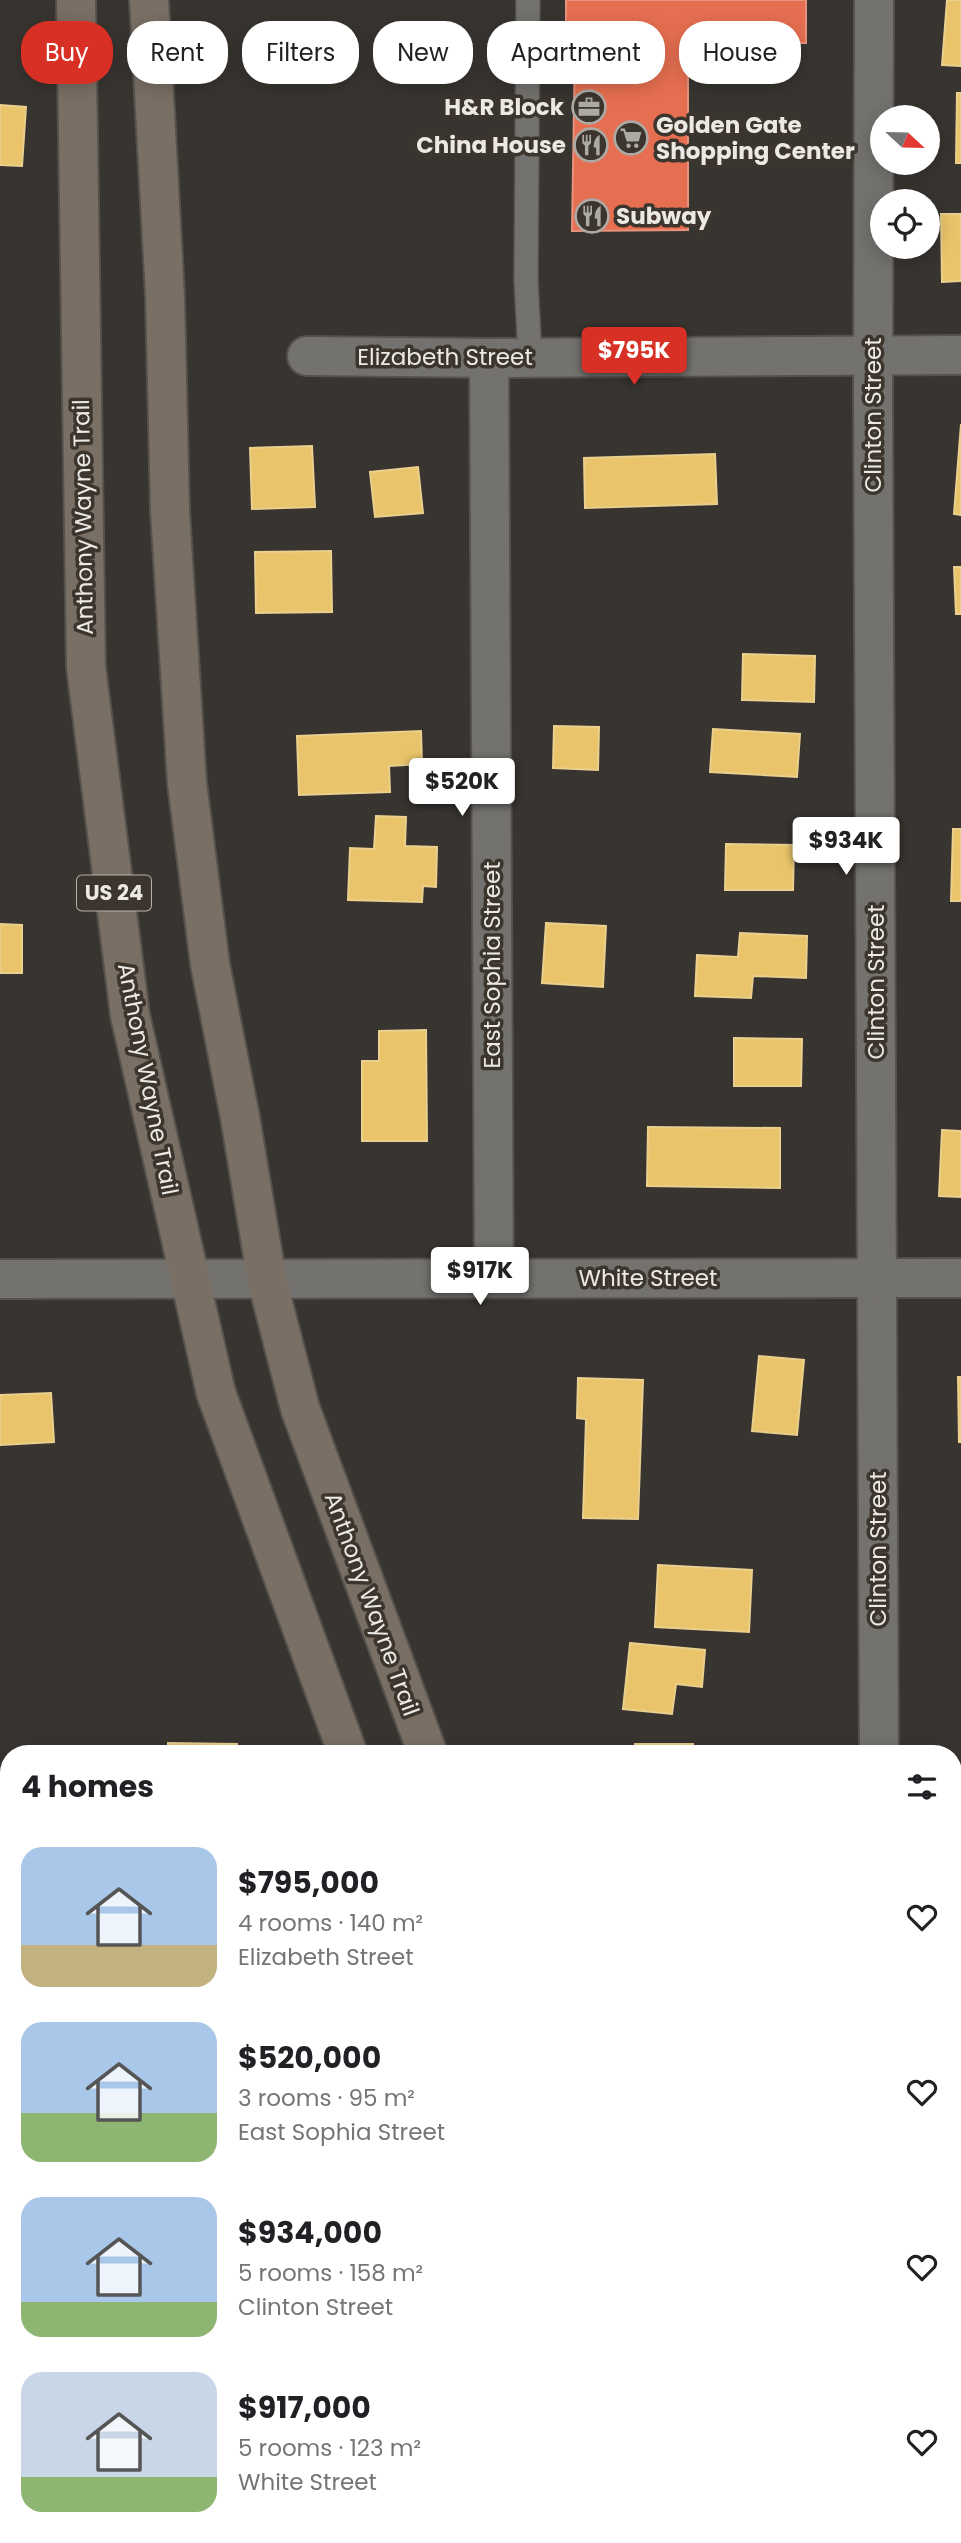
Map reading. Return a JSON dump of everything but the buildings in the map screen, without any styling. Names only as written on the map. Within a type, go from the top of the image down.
[{"type":"highway","name":"Anthony Wayne Trail","points":[[76,0],[86,667],[130,1015],[216,1393],[345,1745]]},
{"type":"highway","name":"Anthony Wayne Trail","points":[[149,0],[165,296],[170,511],[187,783],[210,964],[240,1117],[267,1280],[300,1408],[425,1745]]},
{"type":"street","name":"Clinton Street","points":[[874,0],[879,1745]]},
{"type":"street","name":"Elizabeth Street","points":[[307,356],[489,358],[961,355]]},
{"type":"street","name":"East Sophia Street","points":[[489,358],[494,1277]]},
{"type":"street","name":"White Street","points":[[0,1279],[961,1278]]},
{"type":"lane","points":[[528,0],[526,280],[530,357]]},
{"type":"place","name":"H&R Block","points":[[589,107]]},
{"type":"place","name":"Golden Gate Shopping Center","points":[[631,138]]},
{"type":"place","name":"China House","points":[[591,145]]},
{"type":"place","name":"Subway","points":[[592,216]]}]
